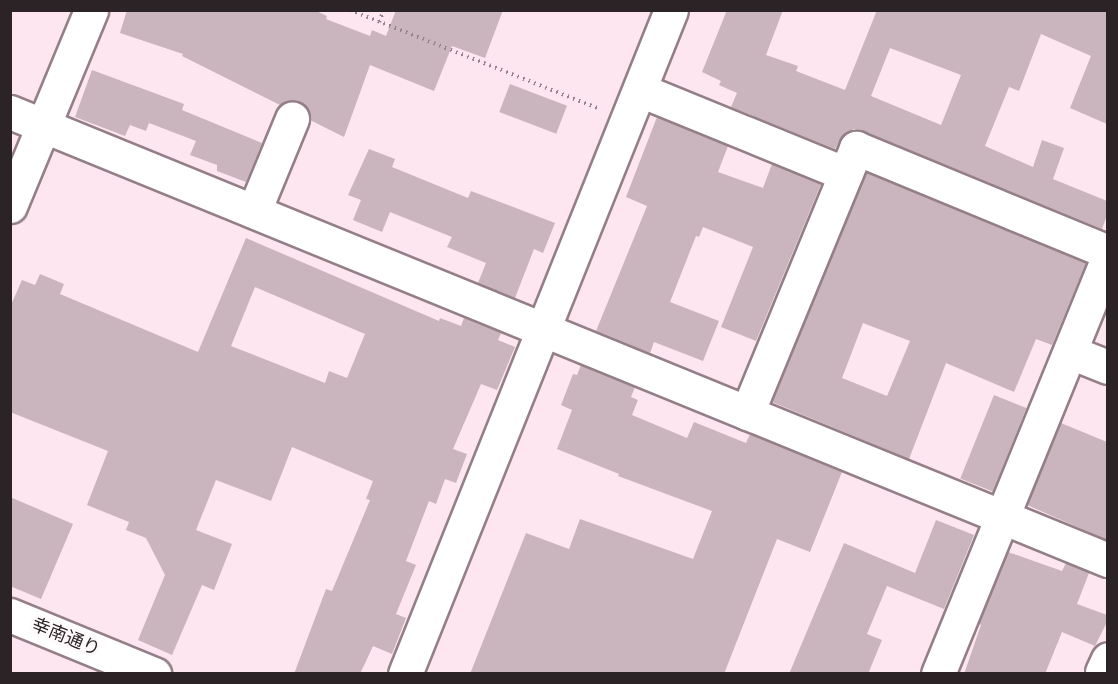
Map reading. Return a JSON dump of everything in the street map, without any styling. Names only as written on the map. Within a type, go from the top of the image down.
[{"type":"street","points":[[10,206],[91,10]]},
{"type":"street","points":[[405,674],[671,10]]},
{"type":"street","points":[[634,105],[846,174]]},
{"type":"street","points":[[10,112],[1107,560]]},
{"type":"street","points":[[254,211],[292,119]]},
{"type":"street","points":[[747,413],[856,148],[1107,252]]},
{"type":"street","points":[[938,674],[1004,518],[1107,258]]},
{"type":"street","points":[[1070,352],[1107,367]]},
{"type":"street","name":"幸南通り","points":[[10,615],[154,674]]},
{"type":"path","points":[[350,10],[379,22],[634,105]]},
{"type":"path","points":[[379,22],[384,10]]},
{"type":"building","points":[[127,10],[314,10],[327,16],[326,19],[370,36],[372,30],[386,36],[396,10],[503,10],[485,58],[452,46],[434,91],[370,65],[344,137],[310,120],[307,108],[300,102],[289,101],[280,105],[182,56],[183,54],[120,33]]},
{"type":"building","points":[[727,10],[783,10],[766,55],[798,66],[796,71],[845,90],[877,10],[1107,10],[1107,124],[1070,108],[1091,56],[1041,34],[1019,91],[1009,87],[985,146],[1033,167],[1042,140],[1064,148],[1053,179],[1107,201],[1107,215],[1102,229],[863,131],[854,129],[845,133],[835,149],[731,107],[737,93],[719,85],[721,81],[702,72]],"holes":[[[890,48],[961,75],[941,125],[871,96]]]},
{"type":"building","points":[[92,70],[184,104],[182,110],[262,143],[246,182],[217,171],[217,165],[190,155],[196,141],[149,123],[146,131],[130,125],[125,136],[75,117]]},
{"type":"building","points":[[510,84],[567,106],[556,134],[499,112]]},
{"type":"building","points":[[657,117],[728,146],[718,172],[763,188],[772,164],[821,184],[756,341],[721,327],[753,247],[703,227],[699,237],[696,236],[670,302],[719,321],[703,361],[654,342],[650,353],[596,331],[647,206],[626,197]]},
{"type":"building","points":[[369,149],[395,159],[392,167],[468,198],[471,191],[555,223],[543,253],[534,249],[515,298],[478,283],[486,263],[447,247],[452,237],[390,212],[382,232],[353,220],[361,200],[348,195]]},
{"type":"building","points":[[866,172],[1086,263],[1052,345],[1036,339],[1014,392],[946,363],[909,459],[772,402]],"holes":[[[863,323],[910,341],[887,396],[842,378]]]},
{"type":"building","points":[[246,238],[439,321],[440,318],[461,326],[464,318],[501,333],[498,340],[515,347],[497,390],[481,384],[453,449],[467,454],[456,483],[445,479],[436,504],[429,501],[406,561],[416,565],[396,614],[406,618],[392,654],[373,646],[360,674],[294,674],[326,589],[332,591],[370,500],[366,499],[373,481],[292,447],[271,501],[216,480],[196,530],[232,544],[214,590],[202,585],[172,655],[138,640],[165,575],[146,538],[126,530],[129,522],[87,505],[108,451],[10,412],[10,307],[22,280],[35,285],[40,274],[64,284],[60,294],[198,352]],"holes":[[[255,287],[365,334],[347,378],[329,371],[325,383],[231,346]]]},
{"type":"building","points":[[581,365],[635,387],[631,397],[638,400],[632,415],[687,438],[694,422],[746,443],[750,434],[842,472],[810,552],[777,539],[724,674],[470,674],[526,533],[569,549],[580,519],[693,559],[712,511],[618,476],[619,474],[557,449],[572,410],[561,405],[573,374],[577,375]]},
{"type":"building","points":[[994,395],[1026,408],[993,492],[960,478]]},
{"type":"building","points":[[1061,423],[1107,442],[1107,540],[1027,505]]},
{"type":"building","points":[[10,497],[73,524],[41,599],[10,586]]},
{"type":"building","points":[[936,520],[974,535],[944,609],[887,586],[867,634],[882,640],[868,674],[789,674],[844,543],[915,573]]},
{"type":"building","points":[[1008,552],[1062,571],[1066,563],[1089,573],[1077,604],[1107,615],[1107,622],[1095,646],[1062,632],[1045,674],[964,674],[981,625],[979,624]]}]
